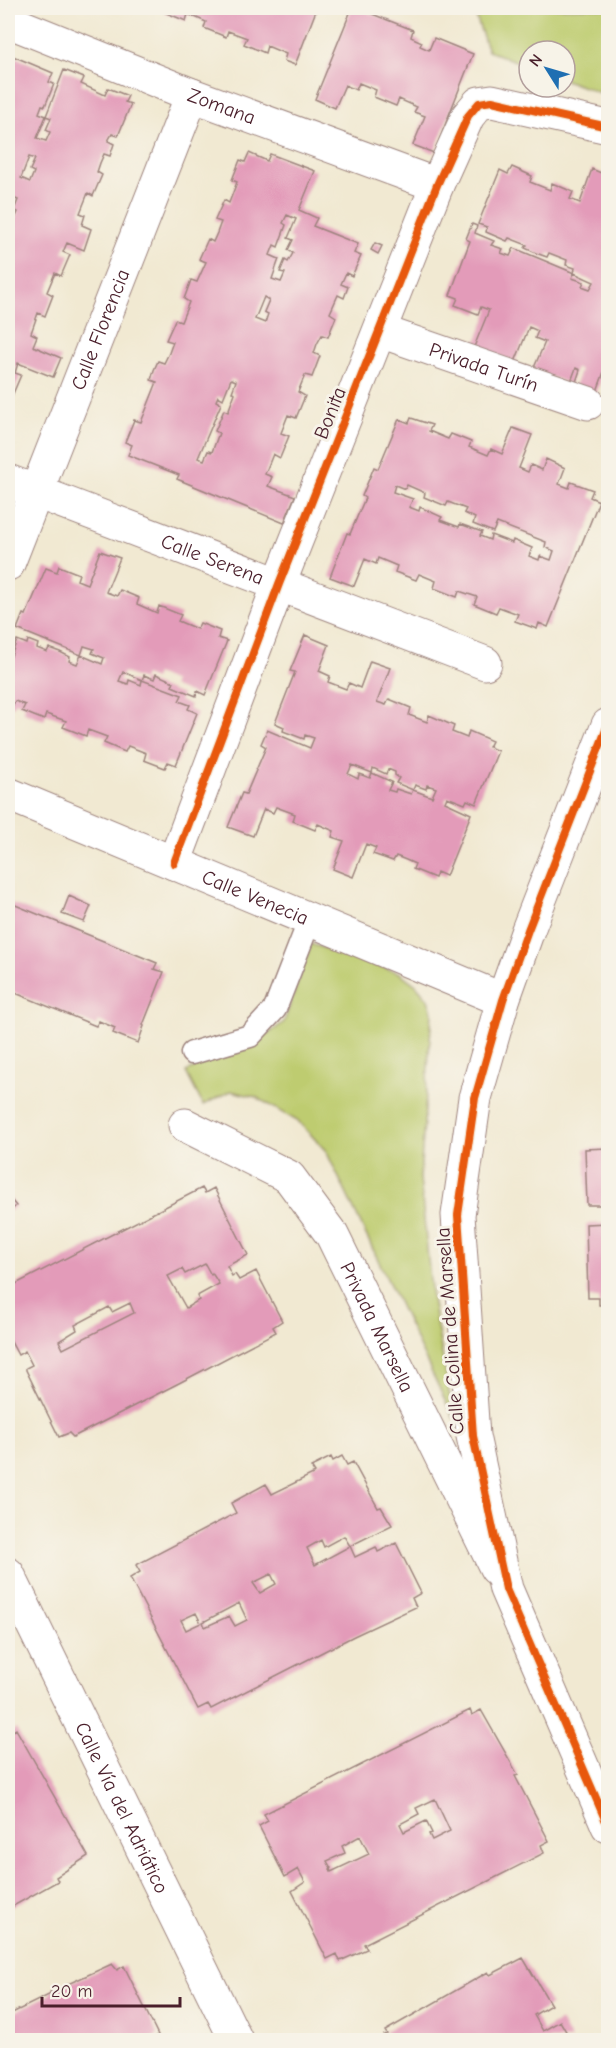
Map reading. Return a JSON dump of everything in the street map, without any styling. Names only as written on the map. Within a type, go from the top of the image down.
[{"type":"street","name":"Zomana","points":[[8,21],[192,95],[437,185]]},
{"type":"street","name":"Calle Florencia","points":[[8,564],[22,486],[192,95]]},
{"type":"street","name":"Bonita","points":[[174,863],[279,584],[437,185],[468,116],[479,103],[492,100],[609,127]]},
{"type":"street","name":"Privada Turín","points":[[380,331],[588,403]]},
{"type":"street","name":"Calle Serena","points":[[22,486],[485,663]]},
{"type":"street","name":"Calle Colina de Marsella","points":[[609,725],[602,763],[528,930],[503,1000],[475,1098],[458,1215],[473,1436],[506,1589],[609,1826]]},
{"type":"street","name":"Calle Venecia","points":[[8,794],[503,1000]]},
{"type":"street","name":"Privada Marsella","points":[[185,1125],[289,1177],[332,1235],[506,1589]]},
{"type":"street","name":"Calle Vía del Adriático","points":[[8,1574],[236,2040]]},
{"type":"lane","points":[[192,1053],[250,1036],[275,1009],[310,919]]},
{"type":"green space","points":[[473,8],[608,8],[608,96],[577,84],[577,39],[517,39],[517,62],[488,51]]},
{"type":"green space","points":[[311,944],[400,973],[416,985],[428,999],[432,1012],[420,1178],[432,1299],[454,1419],[326,1151],[299,1122],[256,1097],[231,1091],[203,1105],[186,1072],[268,1034],[284,1022]]},
{"type":"building","points":[[166,8],[317,8],[295,65],[284,61],[286,54],[267,46],[265,53],[244,44],[247,38],[228,31],[226,37],[204,28],[206,22],[188,14],[186,21],[164,12]]},
{"type":"building","points":[[352,8],[413,30],[411,37],[422,42],[420,46],[429,50],[434,38],[473,54],[434,153],[413,145],[425,116],[414,112],[417,107],[399,99],[396,106],[374,97],[376,90],[359,83],[356,90],[345,85],[335,108],[315,99]]},
{"type":"building","points":[[8,54],[53,73],[49,82],[54,84],[45,106],[42,105],[39,113],[46,116],[64,70],[84,78],[81,84],[105,95],[108,88],[128,96],[125,102],[131,104],[118,136],[112,134],[108,141],[114,144],[110,156],[104,154],[97,172],[102,175],[93,196],[88,193],[80,213],[85,215],[82,225],[91,229],[84,250],[67,243],[63,252],[70,255],[61,276],[55,273],[47,292],[53,295],[45,316],[38,313],[31,333],[37,336],[33,346],[61,358],[53,377],[18,363],[15,373],[21,375],[12,396],[8,394],[8,218],[14,221],[18,212],[14,210],[18,200],[13,198],[8,211]],"holes":[[[46,116],[51,118],[46,130],[50,132],[46,141],[37,138]],[[29,157],[35,159],[30,170],[34,172],[30,182],[21,178]]]},
{"type":"building","points":[[249,153],[267,161],[270,154],[315,171],[299,210],[317,218],[313,226],[358,244],[354,253],[361,256],[352,276],[346,273],[341,284],[348,287],[344,298],[338,295],[330,313],[336,317],[328,337],[322,335],[317,344],[314,353],[320,356],[312,377],[305,375],[298,392],[305,396],[296,418],[288,415],[281,433],[289,436],[280,458],[273,454],[265,474],[272,477],[268,486],[295,496],[284,523],[177,479],[179,475],[128,455],[132,445],[125,442],[134,420],[141,422],[144,415],[157,382],[151,380],[154,370],[158,361],[164,363],[169,353],[173,342],[166,340],[175,320],[181,322],[189,302],[184,299],[191,280],[197,282],[206,262],[199,259],[208,239],[213,242],[217,233],[221,222],[215,220],[224,200],[229,203],[237,182],[232,180],[240,160],[245,162]],"holes":[[[287,215],[296,219],[288,238],[293,240],[288,250],[293,253],[288,262],[285,260],[280,272],[285,273],[281,282],[272,279],[279,259],[270,255],[274,245],[278,247]],[[264,297],[269,300],[264,312],[268,314],[265,323],[255,319]],[[231,379],[236,381],[232,392],[235,393],[228,412],[224,410],[215,431],[219,433],[212,452],[208,451],[204,460],[198,458],[221,404],[216,401],[218,396],[223,399]]]},
{"type":"building","points":[[512,167],[532,176],[530,182],[550,190],[552,183],[573,192],[570,199],[580,203],[592,169],[608,176],[608,361],[596,394],[575,385],[580,370],[576,368],[570,384],[533,370],[545,342],[535,338],[538,331],[529,327],[515,362],[474,347],[489,310],[481,307],[478,314],[455,305],[458,298],[450,295],[470,241],[466,239],[472,224],[477,226],[475,233],[494,241],[491,245],[503,249],[501,253],[510,256],[514,248],[574,273],[575,268],[566,265],[567,260],[549,253],[547,257],[536,253],[525,248],[527,245],[509,238],[507,241],[486,232],[487,227],[478,224],[500,170],[508,174]],"holes":[[[574,273],[594,282],[590,289],[582,286],[584,282],[572,278]]]},
{"type":"building","points":[[375,243],[382,246],[378,254],[371,250]]},
{"type":"building","points":[[411,418],[432,425],[429,431],[448,439],[451,434],[471,442],[469,447],[488,455],[491,449],[502,454],[513,428],[532,435],[519,468],[528,472],[531,465],[542,470],[546,459],[565,468],[559,484],[569,488],[571,482],[593,490],[590,497],[599,501],[548,627],[539,623],[537,629],[515,621],[518,614],[499,607],[496,613],[474,604],[477,597],[459,591],[457,597],[434,588],[436,581],[419,574],[416,580],[395,572],[397,566],[378,558],[376,564],[365,559],[354,586],[330,577],[347,533],[350,534],[365,498],[362,496],[374,467],[378,469],[399,419],[409,423]],"holes":[[[395,485],[405,489],[407,485],[425,493],[424,497],[446,506],[448,502],[466,509],[464,513],[475,518],[473,524],[493,532],[497,523],[546,542],[545,547],[554,551],[551,560],[540,556],[539,560],[529,556],[532,548],[513,540],[512,543],[491,535],[490,540],[480,536],[482,532],[440,520],[442,517],[420,507],[419,511],[409,507],[413,499],[393,492]]]},
{"type":"building","points":[[100,551],[120,558],[106,592],[117,596],[120,590],[139,598],[137,604],[157,613],[159,606],[181,615],[178,621],[197,629],[200,623],[220,631],[218,638],[227,641],[205,695],[197,691],[196,696],[172,686],[174,682],[156,674],[154,679],[144,675],[142,680],[182,695],[179,701],[190,705],[188,709],[197,713],[176,765],[168,762],[165,768],[144,760],[146,753],[128,746],[125,752],[104,743],[107,737],[88,730],[86,736],[63,727],[66,721],[46,714],[44,720],[22,711],[25,705],[15,701],[12,707],[8,705],[8,664],[17,640],[27,644],[28,640],[38,644],[37,648],[47,652],[49,648],[60,652],[70,657],[69,661],[77,664],[81,655],[17,629],[23,614],[26,615],[46,568],[57,572],[59,566],[79,574],[77,580],[87,584]],"holes":[[[84,646],[94,649],[92,653],[104,658],[102,664],[81,655]],[[123,672],[142,680],[141,685],[129,680],[128,684],[119,681]]]},
{"type":"building","points":[[305,635],[329,645],[319,671],[330,676],[328,682],[346,689],[349,683],[360,688],[370,661],[390,668],[377,702],[386,705],[389,699],[411,708],[409,715],[427,722],[429,715],[454,726],[452,732],[467,738],[469,731],[492,741],[489,747],[498,751],[476,804],[467,800],[465,804],[447,797],[445,802],[471,814],[446,876],[437,872],[435,878],[413,869],[415,864],[396,856],[393,861],[373,854],[376,848],[366,844],[353,877],[333,869],[344,841],[332,837],[334,831],[318,824],[315,830],[293,821],[295,814],[276,807],[273,813],[264,809],[253,836],[228,827],[242,793],[246,794],[266,747],[261,744],[267,730],[310,748],[314,738],[305,735],[304,739],[283,731],[284,727],[275,723],[295,672],[290,671]],"holes":[[[352,765],[372,773],[370,778],[359,774],[358,779],[348,774]],[[373,768],[386,774],[388,769],[395,772],[399,778],[396,783],[413,790],[411,794],[396,789],[395,792],[388,790],[392,782],[372,773]],[[415,785],[426,789],[427,785],[436,788],[432,797],[413,790]]]},
{"type":"building","points":[[69,896],[91,906],[84,922],[62,914]]},
{"type":"building","points":[[8,902],[157,963],[154,969],[164,972],[138,1043],[113,1033],[115,1028],[99,1021],[96,1026],[8,990]]},
{"type":"building","points":[[608,1148],[608,1213],[604,1213],[604,1205],[587,1205],[585,1149]]},
{"type":"building","points":[[202,1188],[205,1193],[214,1188],[248,1255],[227,1266],[232,1276],[235,1274],[239,1280],[256,1271],[282,1321],[273,1327],[276,1332],[179,1383],[73,1437],[69,1433],[59,1437],[26,1370],[32,1365],[25,1351],[18,1355],[8,1336],[8,1288]],"holes":[[[205,1264],[219,1284],[197,1296],[199,1300],[186,1308],[168,1276],[182,1269],[185,1274]],[[130,1303],[134,1313],[63,1349],[59,1341],[77,1330],[75,1325],[109,1307],[112,1312]]]},
{"type":"building","points":[[8,1196],[16,1206],[8,1213]]},
{"type":"building","points":[[608,1223],[608,1305],[599,1305],[599,1298],[588,1298],[586,1224]]},
{"type":"building","points":[[342,1456],[347,1465],[353,1462],[378,1508],[381,1507],[392,1525],[350,1546],[355,1557],[376,1547],[378,1552],[396,1543],[421,1593],[412,1598],[416,1607],[211,1709],[208,1704],[198,1709],[130,1578],[140,1572],[136,1565],[236,1513],[231,1503],[266,1484],[272,1494],[315,1473],[311,1467],[331,1457],[333,1461]],"holes":[[[344,1536],[350,1546],[315,1565],[307,1548],[321,1540],[324,1547]],[[271,1574],[276,1584],[260,1593],[253,1583]],[[239,1603],[247,1620],[235,1626],[229,1616],[205,1627],[203,1622]],[[196,1613],[201,1623],[186,1630],[181,1620]]]},
{"type":"building","points":[[470,1710],[472,1715],[481,1710],[518,1775],[515,1776],[549,1841],[541,1845],[544,1853],[364,1944],[367,1949],[340,1961],[337,1954],[327,1959],[292,1891],[305,1882],[298,1869],[285,1877],[259,1826],[268,1821],[264,1814]],"holes":[[[435,1799],[450,1831],[432,1840],[429,1834],[432,1833],[426,1821],[404,1832],[400,1824],[419,1814],[416,1808]],[[360,1836],[369,1854],[331,1872],[327,1861],[345,1853],[342,1846]]]},
{"type":"building","points":[[16,1729],[88,1856],[56,1877],[58,1881],[8,1909],[8,1734]]},
{"type":"building","points":[[523,1958],[551,2005],[534,2015],[543,2031],[560,2021],[571,2040],[380,2040],[385,2038],[384,2035],[387,2034],[385,2031],[488,1972],[490,1975]]},
{"type":"building","points":[[112,1964],[117,1970],[124,1966],[158,2035],[153,2040],[8,2040],[8,2015],[51,1994],[50,1992]]},
{"type":"cycle path","points":[[174,863],[279,584],[437,185],[468,116],[479,103],[492,101],[608,127]]},
{"type":"cycle path","points":[[608,725],[503,1000],[475,1098],[458,1215],[473,1436],[506,1589],[608,1826]]}]
